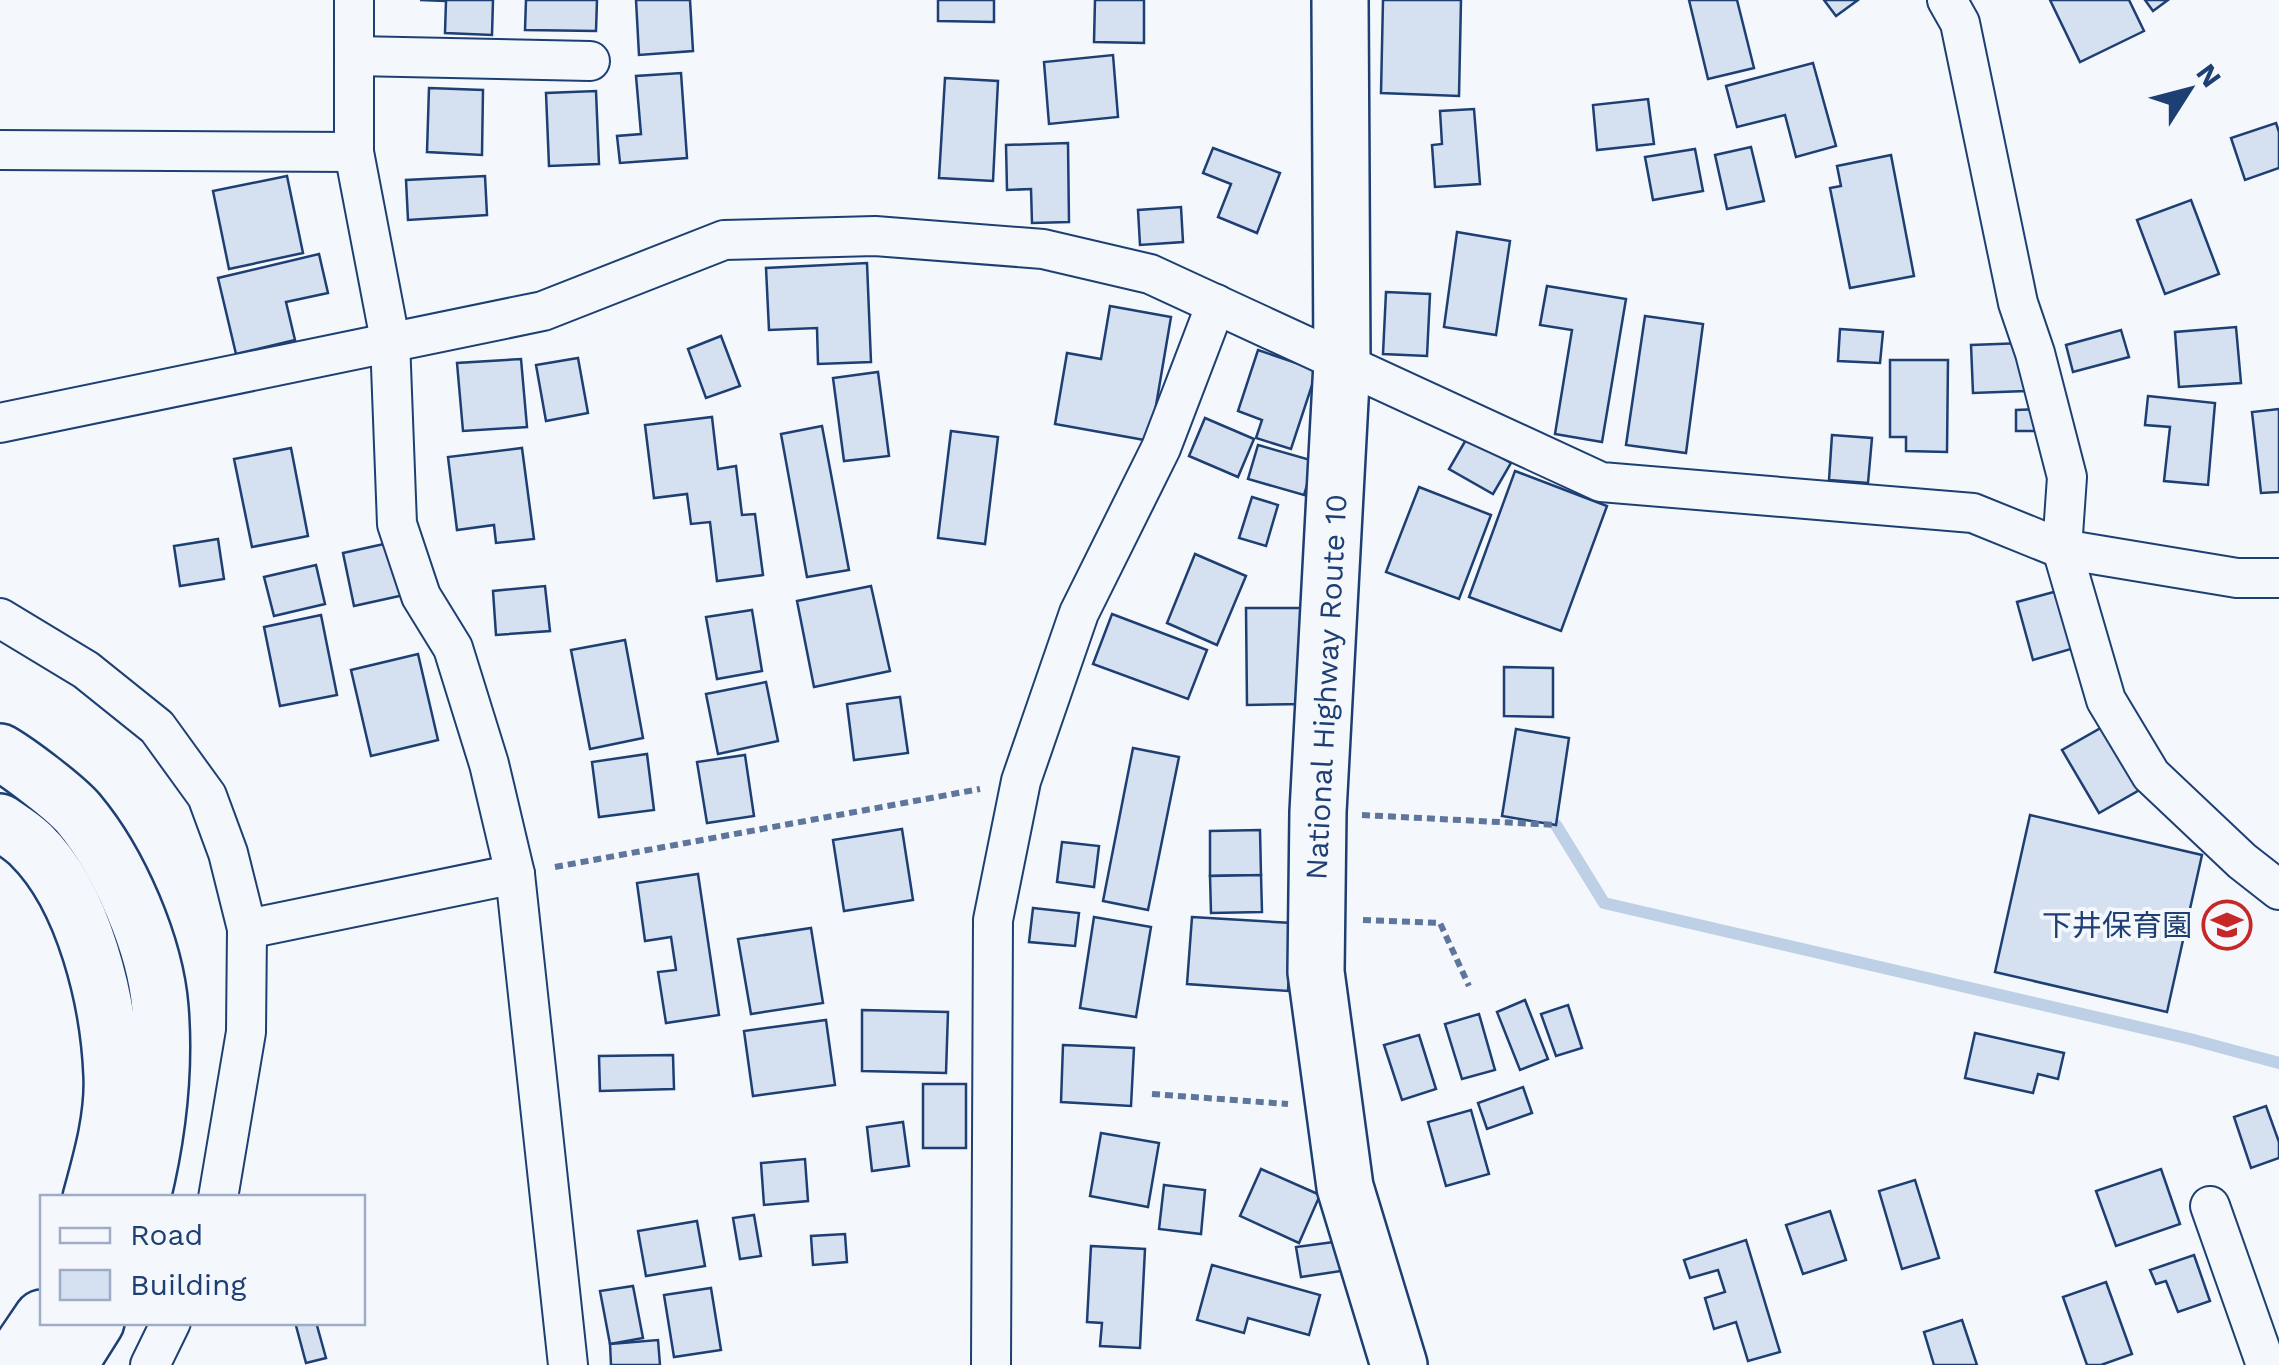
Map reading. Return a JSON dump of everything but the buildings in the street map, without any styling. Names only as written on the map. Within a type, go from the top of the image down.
[{"type":"highway","name":"National Highway Route 10","points":[[1340,0],[1342,363],[1318,812],[1316,972],[1344,1188],[1398,1365]]},
{"type":"highway","points":[[0,752],[77,812],[116,873],[144,934],[160,1006],[160,1066],[153,1152],[143,1195]]},
{"type":"highway","points":[[0,822],[32,846],[66,894],[92,957],[112,1077],[105,1147],[92,1195]]},
{"type":"highway","points":[[10,1365],[40,1321]]},
{"type":"highway","points":[[69,1365],[94,1325]]},
{"type":"street","points":[[354,0],[354,152],[390,340],[397,524],[421,596],[453,648],[489,764],[515,874],[568,1365]]},
{"type":"street","points":[[1946,0],[1960,23],[2018,302],[2067,477],[2062,550],[2106,700],[2151,776],[2279,890]]},
{"type":"street","points":[[355,56],[590,61]]},
{"type":"street","points":[[0,150],[354,152]]},
{"type":"street","points":[[0,423],[543,311],[724,240],[875,236],[1044,248],[1150,274],[1601,482],[1973,513],[2062,550],[2237,578],[2279,578]]},
{"type":"street","points":[[991,1365],[994,920],[1020,781],[1079,613],[1161,448],[1216,304]]},
{"type":"street","points":[[0,618],[86,670],[157,727],[207,796],[228,853],[246,929],[246,1032],[219,1195]]},
{"type":"street","points":[[246,929],[515,874]]},
{"type":"street","points":[[2210,1206],[2266,1365]]},
{"type":"street","points":[[150,1365],[170,1325]]},
{"type":"path","points":[[515,874],[1020,781]]},
{"type":"path","points":[[1318,812],[1556,824]]},
{"type":"path","points":[[1316,918],[1440,923],[1469,986]]},
{"type":"path","points":[[1152,1094],[1334,1108]]},
{"type":"waterway","points":[[1556,825],[1604,903],[2279,1063]]},
{"type":"place","name":"下井保育園","points":[[2227,925]]}]
